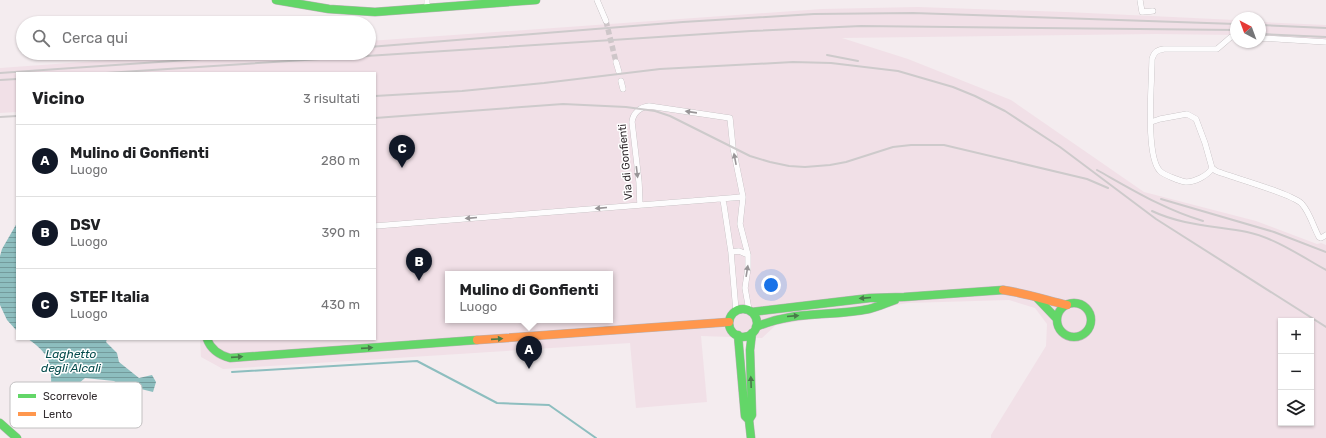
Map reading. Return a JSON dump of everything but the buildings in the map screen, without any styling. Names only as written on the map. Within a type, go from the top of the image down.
[{"type":"street","points":[[276,0],[329,9],[375,12],[427,4],[536,0]]},
{"type":"street","points":[[597,0],[606,21]]},
{"type":"street","points":[[1140,0],[1142,12],[1153,11]]},
{"type":"street","points":[[1212,168],[1209,173],[1202,177],[1187,182],[1178,180],[1160,172],[1153,159],[1151,135],[1152,59],[1158,50],[1164,49],[1217,49],[1230,38]]},
{"type":"street","points":[[1266,38],[1326,42]]},
{"type":"street","points":[[616,62],[619,72]]},
{"type":"street","points":[[621,81],[623,89]]},
{"type":"street","name":"Via di Gonfienti","points":[[644,106],[653,106],[730,118],[733,148],[743,197],[640,205],[639,182],[632,122],[633,116],[640,108],[644,106]]},
{"type":"street","points":[[1151,122],[1187,114],[1196,118],[1212,168],[1216,171],[1285,194],[1301,202],[1307,210],[1319,237],[1321,238],[1325,236]]},
{"type":"street","points":[[743,197],[740,224],[748,256],[745,288],[750,311],[757,319],[750,350],[752,415],[749,420],[751,438]]},
{"type":"street","points":[[723,199],[731,252],[736,311]]},
{"type":"street","points":[[376,226],[640,205]]},
{"type":"street","points":[[731,252],[739,251],[748,256]]},
{"type":"street","points":[[749,420],[745,416],[738,336],[732,330],[729,322],[730,318],[736,311],[744,309],[750,311],[870,298],[904,297],[1000,289],[1023,293],[1067,305]]},
{"type":"street","points":[[738,336],[745,336],[768,321],[782,317],[869,309],[904,297]]},
{"type":"street","points":[[1037,298],[1057,319]]},
{"type":"street","points":[[1072,303],[1080,304],[1088,310],[1091,321],[1088,331],[1080,336],[1075,337],[1066,335],[1059,328],[1057,319],[1060,310],[1067,305],[1072,303]]},
{"type":"street","points":[[207,340],[213,350],[230,358],[729,322]]},
{"type":"street","points":[[0,423],[17,438]]},
{"type":"shaded area","points":[[918,7],[1230,20],[1230,35],[1156,34],[842,38],[908,59],[1011,100],[1144,192],[1256,221],[1317,244],[1321,243],[1326,245],[1326,438],[991,438],[991,435],[1046,346],[1047,324],[1035,308],[1009,300],[908,303],[776,325],[762,338],[701,336],[707,402],[636,408],[630,343],[223,369],[201,357],[200,340],[376,340],[376,72],[16,72],[16,112],[0,113],[0,68],[111,60],[376,60],[376,41],[822,9]]},
{"type":"shaded area","points":[[1266,22],[1326,25],[1326,40],[1266,36]]},
{"type":"water","name":"Laghetto degli Alcali","points":[[16,225],[16,330],[7,320],[0,305],[0,256],[2,249]]},
{"type":"water","name":"Laghetto degli Alcali","points":[[29,340],[107,340],[106,342],[117,353],[119,362],[139,378],[152,375],[156,382],[153,392],[142,389],[142,382],[115,382],[85,378],[80,382],[51,382],[51,370],[47,358],[35,344]]},
{"type":"waterway","points":[[232,372],[417,361],[497,403],[549,405],[596,438]]},
{"type":"tunnel","points":[[606,21],[616,62]]},
{"type":"railway","points":[[376,46],[683,22],[814,14],[913,13],[1230,24]]},
{"type":"railway","points":[[1266,25],[1326,28]]},
{"type":"railway","points":[[376,55],[751,31],[861,26],[1230,30]]},
{"type":"railway","points":[[1266,34],[1326,37]]},
{"type":"railway","points":[[827,55],[858,61]]},
{"type":"railway","points":[[0,73],[187,60]]},
{"type":"railway","points":[[121,72],[306,60]]},
{"type":"railway","points":[[376,96],[462,91],[660,69],[793,62],[831,63],[898,71],[953,87],[1005,111],[1060,147],[1156,219],[1326,327]]},
{"type":"railway","points":[[0,80],[16,79]]},
{"type":"railway","points":[[376,118],[563,104],[626,107],[655,111],[670,116],[750,156],[789,166],[805,167],[830,165],[846,162],[893,147],[911,145],[944,145],[1087,179],[1108,188]]},
{"type":"railway","points":[[0,117],[16,116]]},
{"type":"railway","points":[[1097,170],[1135,192],[1162,205],[1203,221]]},
{"type":"railway","points":[[1161,199],[1274,232],[1326,252]]},
{"type":"railway","points":[[1152,211],[1163,216],[1186,222],[1247,232],[1268,238],[1326,270]]},
{"type":"traffic: fast","points":[[276,0],[329,9],[375,12],[536,0]]},
{"type":"traffic: fast","points":[[752,312],[870,298],[1003,290]]},
{"type":"traffic: fast","points":[[1037,298],[1057,319]]},
{"type":"traffic: fast","points":[[756,327],[784,318],[869,309],[895,300]]},
{"type":"traffic: fast","points":[[1071,303],[1077,303],[1086,308],[1090,314],[1091,320],[1090,326],[1086,332],[1077,337],[1071,337],[1062,332],[1057,323],[1057,317],[1062,308],[1071,303]]},
{"type":"traffic: fast","points":[[743,309],[753,313],[757,323],[753,333],[743,337],[733,333],[729,323],[733,313],[743,309]]},
{"type":"traffic: fast","points":[[749,420],[752,415],[750,350],[752,333]]},
{"type":"traffic: fast","points":[[738,335],[745,416],[749,420],[751,438]]},
{"type":"traffic: fast","points":[[208,340],[216,352],[230,358],[477,340]]},
{"type":"traffic: fast","points":[[0,423],[17,438]]},
{"type":"traffic: slow","points":[[1003,290],[1067,305]]},
{"type":"traffic: slow","points":[[477,340],[729,322]]},
{"type":"place","name":"STEF Italia","points":[[402,168]]},
{"type":"place","name":"DSV","points":[[419,281]]},
{"type":"place","name":"Mulino di Gonfienti","points":[[529,369]]}]
